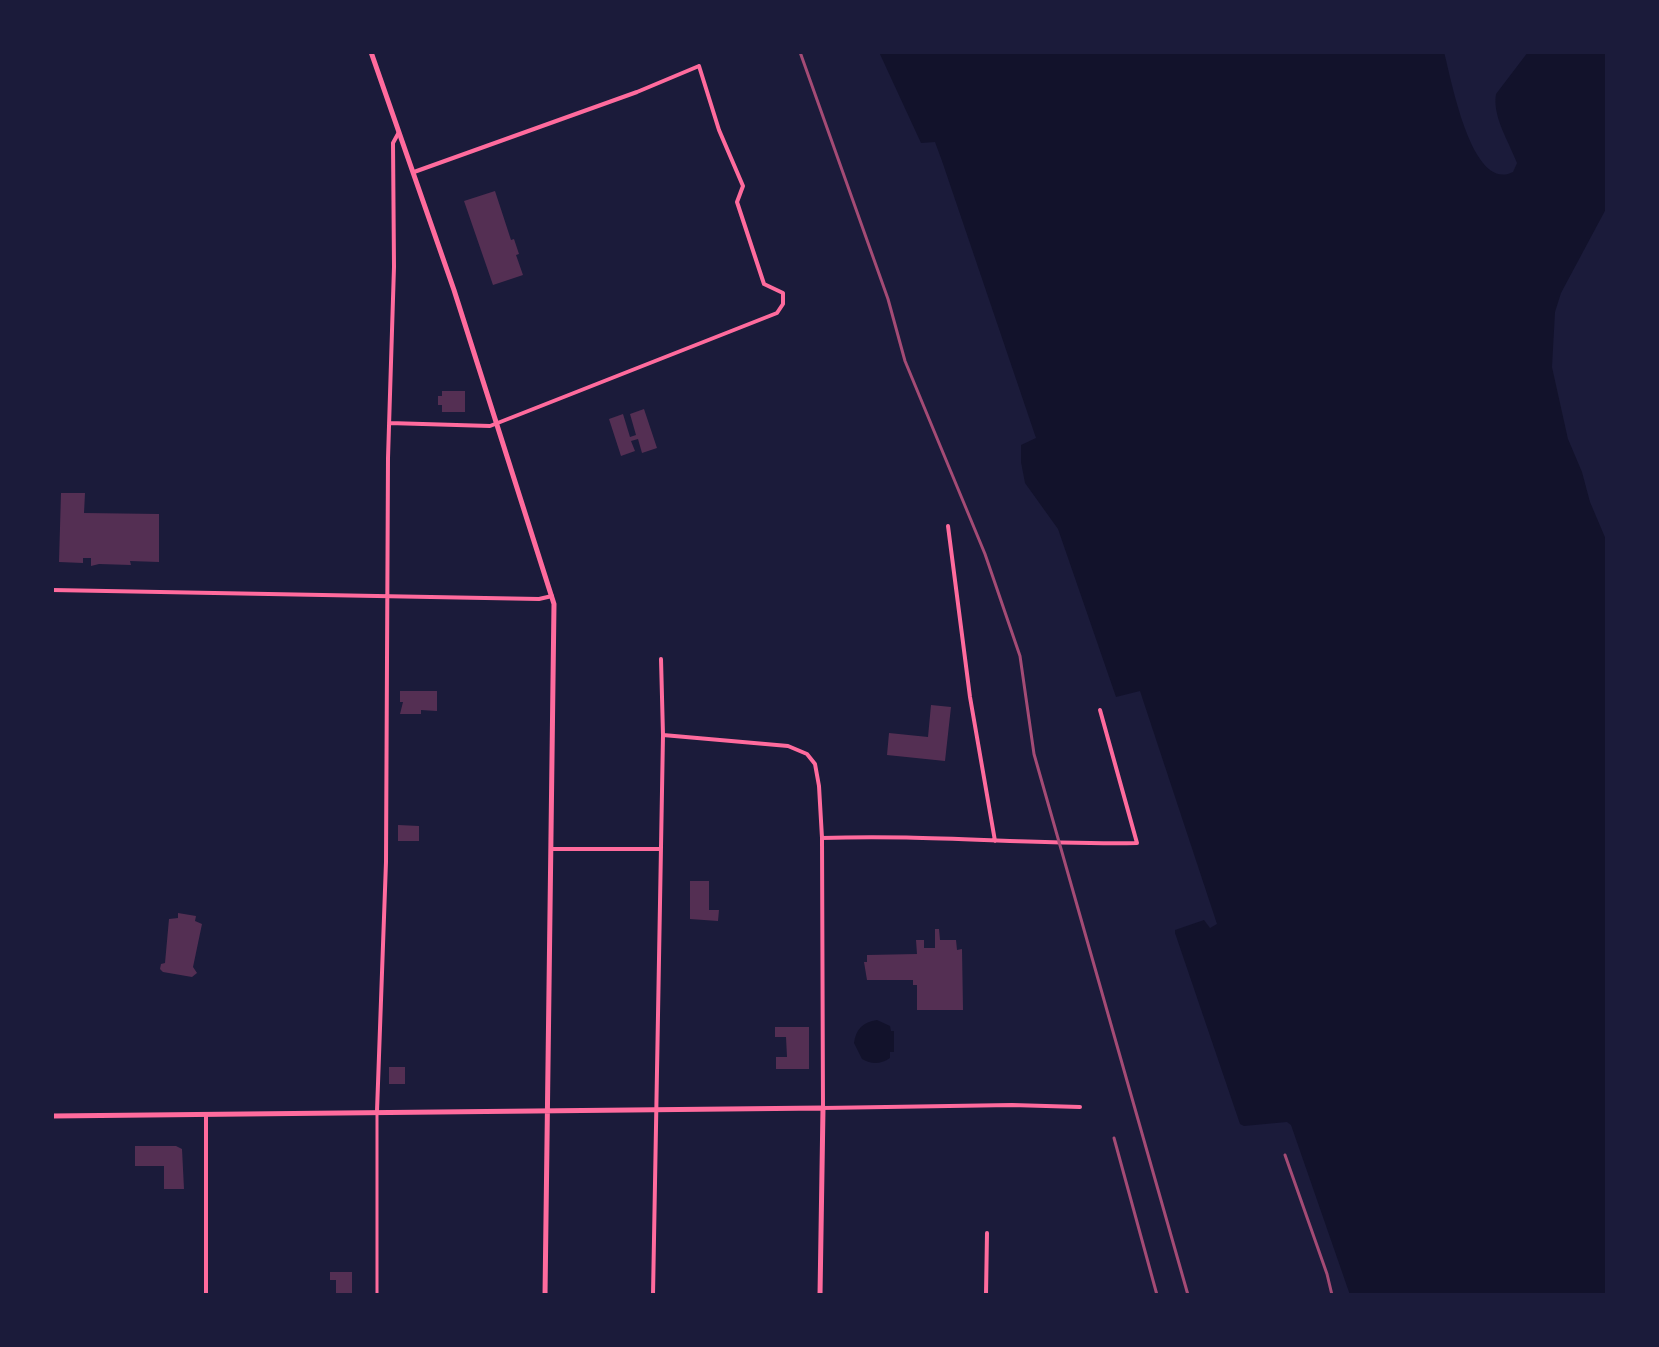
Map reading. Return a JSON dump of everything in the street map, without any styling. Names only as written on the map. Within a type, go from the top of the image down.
[{"type":"street","points":[[371,52],[414,172],[552,596],[545,1295]]},
{"type":"street","points":[[389,423],[490,426],[777,313],[783,304],[783,293],[764,284],[737,202],[743,186],[719,130],[699,66],[637,92],[414,172]]},
{"type":"street","points":[[377,1295],[377,1111],[386,862],[393,143],[399,132]]},
{"type":"street","points":[[948,526],[970,697],[995,841]]},
{"type":"street","points":[[52,590],[539,599],[552,596]]},
{"type":"street","points":[[653,1295],[663,735],[661,659]]},
{"type":"street","points":[[822,838],[879,836],[1058,844],[1137,843],[1100,710]]},
{"type":"street","points":[[663,735],[800,749],[815,764],[822,838],[820,1295]]},
{"type":"street","points":[[551,849],[661,849]]},
{"type":"street","points":[[52,1116],[1012,1105],[1080,1107]]},
{"type":"street","points":[[206,1115],[206,1295]]},
{"type":"street","points":[[986,1295],[987,1233]]},
{"type":"shaded area","points":[[879,52],[1444,52],[1465,129],[1485,166],[1498,174],[1513,172],[1517,163],[1496,111],[1496,94],[1528,52],[1607,52],[1607,207],[1561,293],[1555,312],[1552,367],[1568,439],[1607,542],[1607,1295],[1350,1295],[1291,1125],[1287,1122],[1240,1124],[1175,933],[1175,930],[1204,920],[1210,928],[1217,924],[1140,691],[1116,697],[1058,529],[1025,483],[1021,445],[1036,438],[935,142],[921,143]]},
{"type":"shaded area","points":[[877,1020],[894,1031],[894,1052],[890,1052],[887,1060],[873,1063],[862,1059],[854,1043],[861,1027]]},
{"type":"building","points":[[495,191],[511,240],[514,239],[519,254],[516,255],[523,275],[493,285],[464,201]]},
{"type":"building","points":[[442,391],[465,391],[465,412],[442,412],[438,396],[442,396]]},
{"type":"building","points":[[644,409],[657,448],[642,453],[638,439],[631,441],[635,451],[621,456],[609,419],[623,414],[630,437],[636,435],[630,414]]},
{"type":"building","points":[[61,493],[85,493],[84,513],[159,514],[159,562],[130,561],[131,565],[91,566],[91,558],[83,558],[83,563],[59,562]]},
{"type":"building","points":[[400,691],[437,691],[437,711],[400,714],[403,702],[400,702]]},
{"type":"building","points":[[931,705],[951,707],[945,761],[887,755],[889,733],[928,737]]},
{"type":"building","points":[[398,825],[419,826],[419,841],[398,841]]},
{"type":"building","points":[[690,881],[709,881],[709,910],[719,910],[718,921],[690,919]]},
{"type":"building","points":[[178,913],[196,916],[195,921],[202,924],[193,967],[197,973],[192,977],[160,969],[161,964],[165,963],[169,919],[178,918]]},
{"type":"building","points":[[935,929],[939,929],[940,940],[956,940],[957,950],[962,949],[963,1010],[917,1010],[917,985],[913,985],[913,980],[867,980],[864,962],[867,962],[867,955],[917,954],[916,940],[924,940],[924,948],[935,948]]},
{"type":"building","points":[[775,1027],[809,1027],[809,1069],[776,1069],[776,1057],[787,1057],[786,1037],[775,1037]]},
{"type":"building","points":[[389,1067],[405,1067],[405,1084],[389,1084]]},
{"type":"building","points":[[135,1146],[176,1146],[182,1149],[184,1189],[164,1189],[164,1166],[135,1166]]},
{"type":"building","points":[[330,1272],[352,1272],[352,1295],[336,1295],[336,1280],[330,1280]]},
{"type":"railway","points":[[800,52],[888,299],[905,361],[985,554],[1020,656],[1034,754],[1188,1295]]},
{"type":"railway","points":[[1114,1138],[1157,1295]]},
{"type":"railway","points":[[1285,1155],[1332,1295]]}]
